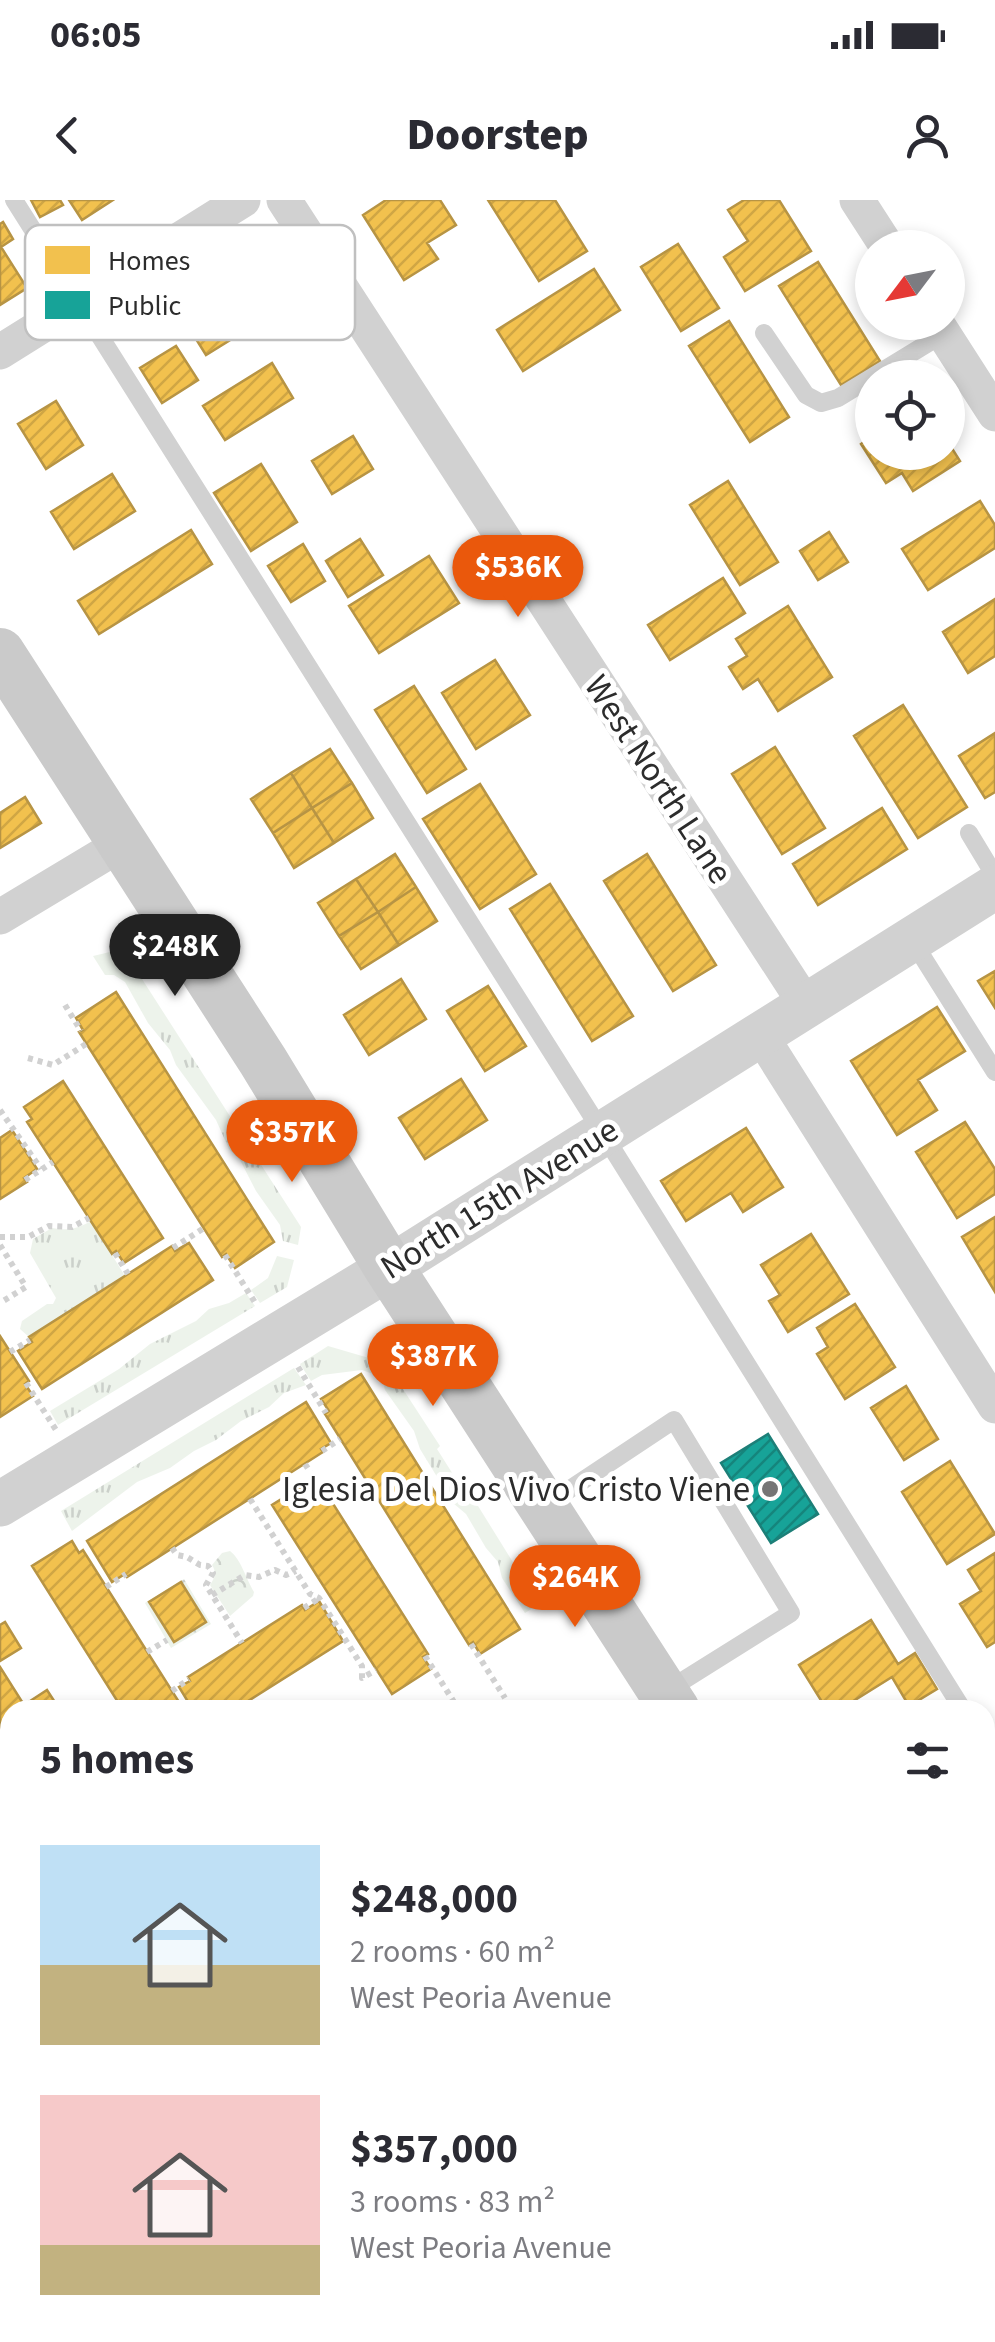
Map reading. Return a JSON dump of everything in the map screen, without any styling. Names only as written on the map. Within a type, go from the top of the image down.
[{"type":"main road","points":[[0,654],[668,1700]]},
{"type":"street","points":[[203,225],[243,200]]},
{"type":"street","name":"West North Lane","points":[[284,200],[300,225]]},
{"type":"street","points":[[857,200],[876,230]]},
{"type":"street","name":"West North Lane","points":[[355,309],[806,1005]]},
{"type":"street","points":[[0,352],[25,337]]},
{"type":"street","points":[[947,340],[995,414]]},
{"type":"street","points":[[0,917],[123,844]]},
{"type":"street","name":"North 15th Avenue","points":[[0,1504],[389,1268],[995,886]]},
{"type":"street","points":[[760,1034],[995,1406]]},
{"type":"lane","points":[[14,200],[30,225]]},
{"type":"lane","points":[[764,332],[806,395],[821,403],[838,398],[922,340]]},
{"type":"lane","points":[[103,340],[957,1700]]},
{"type":"lane","points":[[969,833],[995,876]]},
{"type":"lane","points":[[912,939],[995,1072]]},
{"type":"lane","points":[[544,1506],[674,1420],[791,1613],[670,1700]]},
{"type":"path","points":[[66,1005],[81,1031]]},
{"type":"path","points":[[28,1058],[52,1065],[86,1044]]},
{"type":"path","points":[[0,1110],[41,1170]]},
{"type":"path","points":[[26,1180],[52,1162]]},
{"type":"path","points":[[0,1236],[28,1237],[49,1226],[72,1227],[89,1218]]},
{"type":"path","points":[[173,1248],[204,1228]]},
{"type":"path","points":[[0,1245],[26,1287],[0,1304]]},
{"type":"path","points":[[115,1252],[128,1274]]},
{"type":"path","points":[[224,1255],[260,1309]]},
{"type":"path","points":[[10,1352],[30,1340]]},
{"type":"path","points":[[294,1362],[326,1412]]},
{"type":"path","points":[[26,1383],[56,1432]]},
{"type":"path","points":[[322,1451],[340,1439]]},
{"type":"path","points":[[305,1464],[323,1492]]},
{"type":"path","points":[[250,1499],[310,1594],[319,1598],[362,1666],[362,1678],[376,1670]]},
{"type":"path","points":[[172,1548],[177,1555],[211,1569],[213,1573],[206,1585],[242,1643]]},
{"type":"path","points":[[212,1595],[245,1575],[259,1577],[275,1570],[286,1575],[296,1571]]},
{"type":"path","points":[[106,1587],[126,1574]]},
{"type":"path","points":[[304,1608],[319,1598]]},
{"type":"path","points":[[147,1652],[167,1640]]},
{"type":"path","points":[[471,1644],[505,1698]]},
{"type":"path","points":[[426,1656],[453,1700]]},
{"type":"path","points":[[172,1690],[190,1680]]},
{"type":"green space","points":[[114,951],[126,954],[301,1227],[298,1245],[283,1241],[280,1225],[240,1160],[229,1149],[216,1120],[148,1023],[125,982],[105,975],[93,956]]},
{"type":"green space","points":[[91,1221],[125,1276],[29,1337],[20,1329],[22,1321],[53,1304],[56,1298],[30,1253],[33,1239],[52,1228],[72,1229]]},
{"type":"green space","points":[[277,1256],[294,1260],[287,1287],[260,1303],[251,1290],[268,1278]]},
{"type":"green space","points":[[246,1293],[255,1306],[58,1425],[50,1411],[119,1369],[150,1344],[196,1321],[209,1309]]},
{"type":"green space","points":[[328,1346],[386,1363],[440,1446],[437,1449],[456,1479],[460,1477],[539,1604],[525,1613],[502,1578],[498,1562],[466,1514],[453,1503],[420,1449],[414,1431],[376,1375],[362,1370],[322,1375],[311,1381],[300,1364]]},
{"type":"green space","points":[[294,1368],[306,1385],[284,1393],[269,1407],[170,1468],[137,1482],[72,1531],[61,1511]]},
{"type":"green space","points":[[230,1551],[254,1592],[230,1616],[210,1585],[215,1575],[212,1565],[222,1553]]},
{"type":"green space","points":[[184,1579],[211,1624],[171,1648],[145,1603]]},
{"type":"building: Homes","points":[[31,200],[60,200],[63,205],[40,217]]},
{"type":"building: Homes","points":[[69,200],[113,200],[82,220]]},
{"type":"building: Homes","points":[[386,200],[440,200],[456,225],[427,243],[438,259],[404,280],[363,215]]},
{"type":"building: Homes","points":[[488,200],[555,200],[587,251],[539,281]]},
{"type":"building: Homes","points":[[744,200],[779,200],[811,251],[745,291],[724,257],[748,241],[728,210]]},
{"type":"building: Homes","points":[[3,222],[13,239],[1,247],[25,289],[0,305],[0,224]]},
{"type":"building: Homes","points":[[678,244],[719,308],[681,331],[641,267]]},
{"type":"building: Homes","points":[[818,262],[855,321],[855,340],[867,340],[879,360],[855,360],[855,376],[841,385],[779,286]]},
{"type":"building: Homes","points":[[594,269],[620,310],[523,371],[497,330]]},
{"type":"building: Homes","points":[[729,321],[789,417],[750,442],[689,346]]},
{"type":"building: Homes","points":[[197,340],[230,340],[206,355]]},
{"type":"building: Homes","points":[[176,346],[198,380],[162,403],[140,368]]},
{"type":"building: Homes","points":[[272,363],[293,398],[225,440],[203,406]]},
{"type":"building: Homes","points":[[56,401],[83,445],[46,469],[18,424]]},
{"type":"building: Homes","points":[[353,436],[373,469],[332,494],[312,461]]},
{"type":"building: Homes","points":[[261,464],[297,522],[251,551],[214,493]]},
{"type":"building: Homes","points":[[878,470],[946,470],[913,491],[902,473],[886,483]]},
{"type":"building: Homes","points":[[112,474],[135,511],[74,549],[51,512]]},
{"type":"building: Homes","points":[[728,481],[778,562],[740,585],[690,505]]},
{"type":"building: Homes","points":[[980,501],[995,525],[995,548],[928,590],[902,549]]},
{"type":"building: Homes","points":[[191,530],[212,564],[99,634],[78,601]]},
{"type":"building: Homes","points":[[829,532],[848,562],[818,580],[800,551]]},
{"type":"building: Homes","points":[[360,539],[383,575],[348,597],[326,561]]},
{"type":"building: Homes","points":[[303,544],[325,581],[291,602],[268,566]]},
{"type":"building: Homes","points":[[429,556],[459,603],[379,653],[349,606]]},
{"type":"building: Homes","points":[[723,578],[745,613],[670,660],[648,625]]},
{"type":"building: Homes","points":[[995,599],[995,656],[968,673],[943,632]]},
{"type":"building: Homes","points":[[788,606],[832,677],[778,711],[758,679],[743,689],[729,667],[747,656],[736,639]]},
{"type":"building: Homes","points":[[495,660],[530,715],[476,749],[442,693]]},
{"type":"building: Homes","points":[[414,686],[466,769],[427,793],[375,710]]},
{"type":"building: Homes","points":[[903,705],[967,807],[918,838],[854,736]]},
{"type":"building: Homes","points":[[995,733],[995,792],[985,798],[959,756]]},
{"type":"building: Homes","points":[[775,747],[825,828],[782,854],[732,774]]},
{"type":"building: Homes","points":[[330,749],[352,783],[312,808],[291,773]]},
{"type":"building: Homes","points":[[291,773],[312,808],[273,833],[251,799]]},
{"type":"building: Homes","points":[[352,783],[373,818],[334,843],[312,808]]},
{"type":"building: Homes","points":[[480,784],[536,874],[480,909],[423,819]]},
{"type":"building: Homes","points":[[25,797],[41,823],[0,848],[0,813]]},
{"type":"building: Homes","points":[[312,808],[334,843],[294,868],[273,833]]},
{"type":"building: Homes","points":[[882,808],[907,849],[818,905],[793,864]]},
{"type":"building: Homes","points":[[395,854],[416,887],[378,912],[356,879]]},
{"type":"building: Homes","points":[[647,854],[716,965],[673,991],[604,881]]},
{"type":"building: Homes","points":[[356,879],[378,912],[339,936],[318,903]]},
{"type":"building: Homes","points":[[550,884],[633,1016],[592,1041],[510,909]]},
{"type":"building: Homes","points":[[416,887],[437,921],[399,945],[378,912]]},
{"type":"building: Homes","points":[[378,912],[399,945],[361,969],[339,936]]},
{"type":"building: Homes","points":[[995,971],[995,1008],[978,981]]},
{"type":"building: Homes","points":[[401,979],[426,1019],[369,1055],[344,1015]]},
{"type":"building: Homes","points":[[488,986],[526,1046],[485,1071],[447,1011]]},
{"type":"building: Homes","points":[[116,992],[274,1242],[235,1268],[226,1254],[222,1257],[79,1032],[83,1030],[76,1018]]},
{"type":"building: Homes","points":[[937,1007],[965,1051],[918,1080],[937,1110],[897,1135],[851,1061]]},
{"type":"building: Homes","points":[[461,1079],[487,1120],[425,1159],[399,1118]]},
{"type":"building: Homes","points":[[63,1081],[163,1238],[124,1263],[116,1251],[112,1254],[27,1122],[32,1119],[24,1107]]},
{"type":"building: Homes","points":[[965,1122],[995,1169],[995,1194],[957,1218],[916,1152]]},
{"type":"building: Homes","points":[[746,1128],[783,1187],[743,1212],[731,1193],[686,1221],[661,1181]]},
{"type":"building: Homes","points":[[12,1130],[37,1169],[24,1178],[27,1182],[0,1199],[0,1138]]},
{"type":"building: Homes","points":[[995,1217],[995,1292],[962,1237]]},
{"type":"building: Homes","points":[[811,1234],[849,1294],[788,1332],[769,1301],[780,1295],[761,1265]]},
{"type":"building: Homes","points":[[189,1243],[213,1280],[42,1389],[18,1351],[32,1342],[29,1337],[172,1246],[175,1251]]},
{"type":"building: Homes","points":[[855,1304],[895,1367],[845,1399],[817,1354],[828,1347],[817,1328]]},
{"type":"building: Homes","points":[[0,1336],[29,1381],[25,1384],[33,1396],[0,1417]]},
{"type":"building: Homes","points":[[361,1374],[520,1629],[480,1654],[473,1642],[469,1645],[325,1414],[329,1411],[321,1399]]},
{"type":"building: Homes","points":[[906,1386],[938,1439],[904,1460],[871,1408]]},
{"type":"building: Homes","points":[[306,1402],[331,1443],[321,1449],[323,1452],[127,1577],[125,1574],[112,1582],[87,1541]]},
{"type":"building: Homes","points":[[950,1461],[995,1534],[947,1564],[902,1492]]},
{"type":"building: Homes","points":[[312,1480],[321,1493],[325,1491],[428,1654],[423,1657],[431,1669],[392,1694],[272,1505]]},
{"type":"building: Homes","points":[[72,1541],[79,1553],[83,1550],[178,1700],[117,1700],[32,1566]]},
{"type":"building: Homes","points":[[995,1553],[995,1642],[987,1647],[960,1604],[981,1591],[968,1570]]},
{"type":"building: Homes","points":[[181,1582],[206,1622],[174,1642],[149,1602]]},
{"type":"building: Homes","points":[[319,1601],[343,1641],[250,1700],[187,1700],[179,1687],[190,1681],[188,1677],[302,1605],[305,1610]]},
{"type":"building: Homes","points":[[871,1620],[898,1664],[915,1653],[937,1689],[919,1700],[905,1700],[892,1677],[855,1700],[821,1700],[799,1665]]},
{"type":"building: Homes","points":[[5,1622],[21,1648],[0,1661],[0,1625]]},
{"type":"building: Homes","points":[[0,1667],[21,1700],[0,1700]]},
{"type":"building: Homes","points":[[47,1690],[54,1700],[32,1700]]},
{"type":"building: Public","name":"Iglesia Del Dios Vivo Cristo Viene","points":[[768,1434],[818,1514],[771,1543],[721,1463]]},
{"type":"place","name":"Iglesia Del Dios Vivo Cristo Viene","points":[[770,1489]]}]
